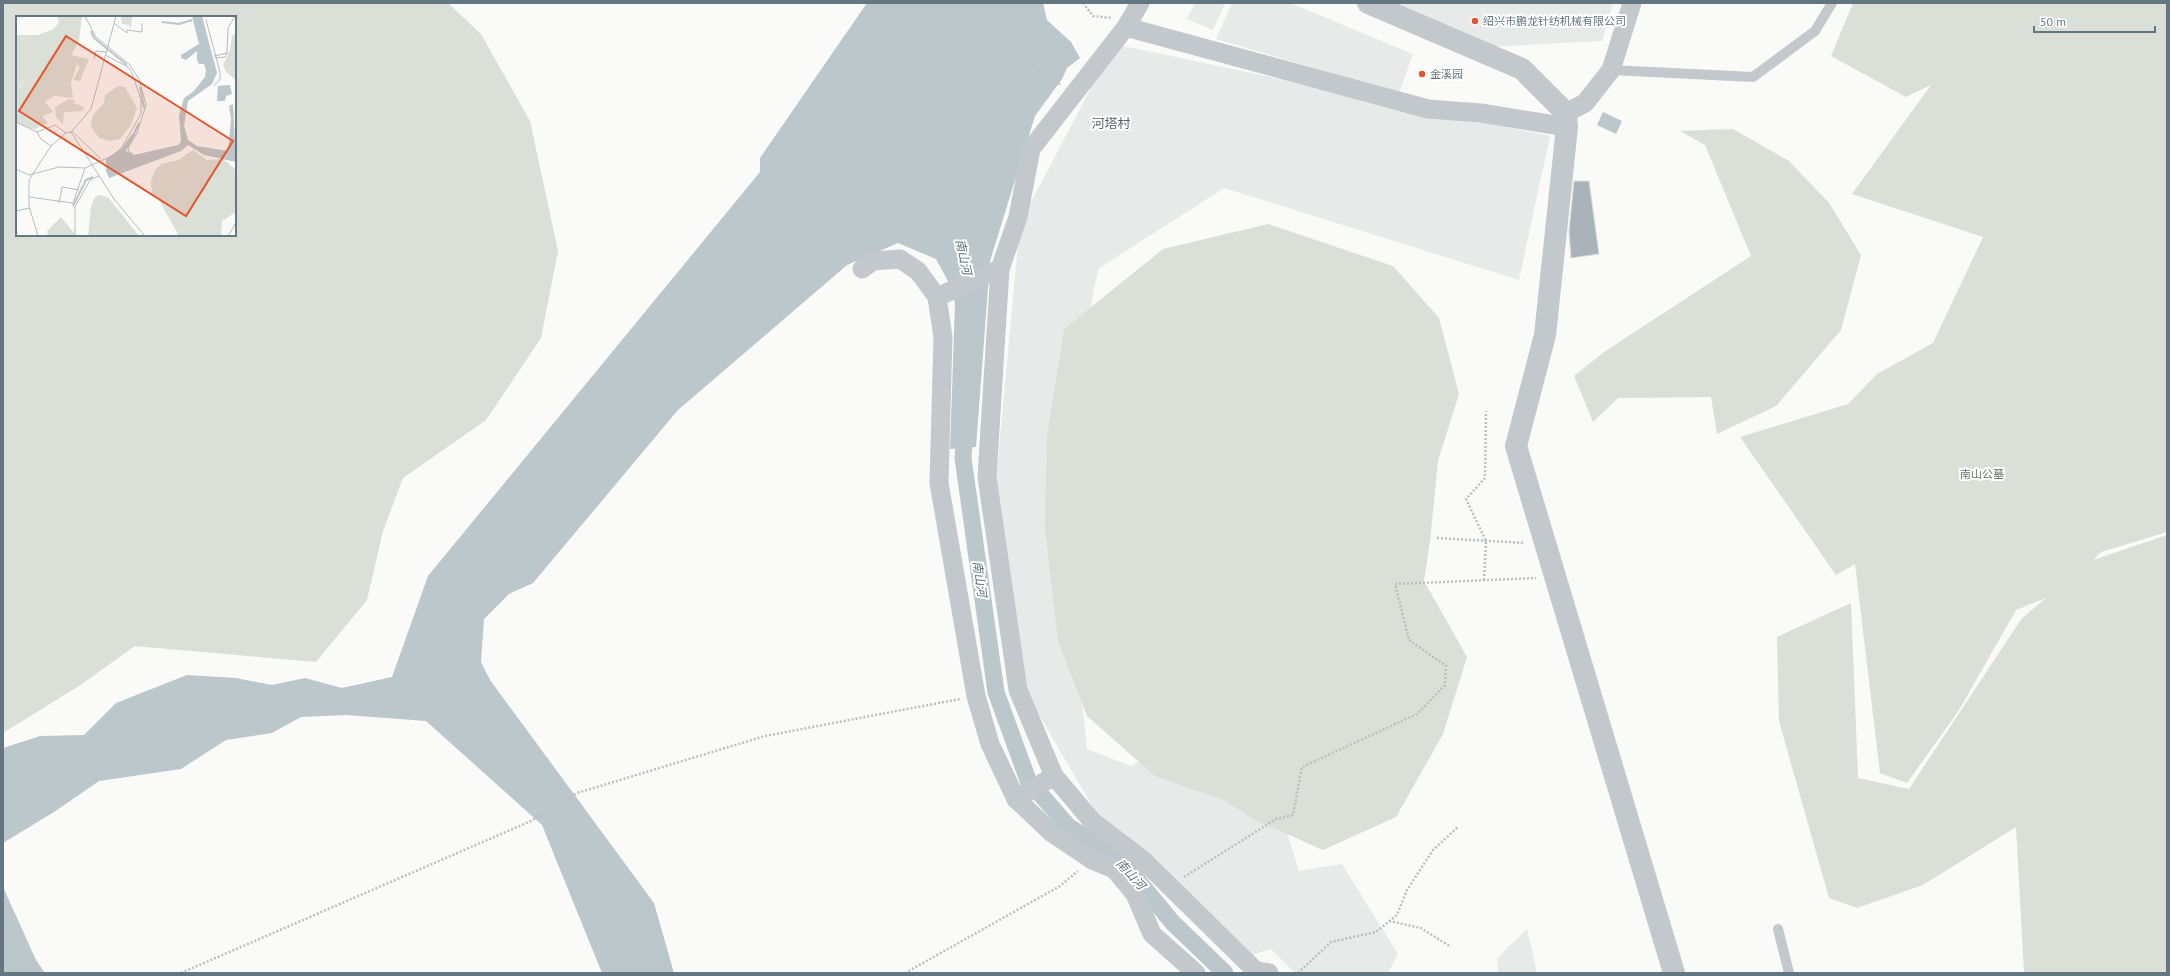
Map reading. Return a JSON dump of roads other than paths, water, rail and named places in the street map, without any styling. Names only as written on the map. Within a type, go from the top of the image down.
[{"type":"street","points":[[1140,3],[1128,23],[1031,149],[1018,218],[1000,269],[987,477],[1018,690],[1054,776],[1092,821],[1143,860],[1256,971],[1269,973]]},
{"type":"street","points":[[1368,3],[1522,69],[1566,120]]},
{"type":"street","points":[[1632,3],[1611,70],[1584,102],[1566,120],[1545,335],[1516,446],[1674,973]]},
{"type":"street","points":[[1128,23],[1428,110],[1566,120]]},
{"type":"street","points":[[862,269],[873,261],[900,259],[918,271],[937,297],[943,336],[939,483],[976,696],[990,744],[1016,799],[1052,833],[1092,860],[1114,869],[1135,894],[1152,934],[1196,973]]},
{"type":"street","points":[[937,297],[1000,269]]},
{"type":"street","points":[[1016,799],[1054,776]]},
{"type":"lane","points":[[1611,70],[1753,77],[1815,31],[1832,3]]},
{"type":"lane","points":[[1778,929],[1789,973]]},
{"type":"water","points":[[867,3],[1043,3],[1047,20],[1071,42],[1080,58],[1067,68],[1062,79],[1035,116],[990,261],[976,447],[950,449],[955,303],[949,283],[936,259],[898,243],[847,265],[678,410],[533,583],[509,594],[484,619],[481,662],[490,680],[654,903],[674,973],[602,973],[542,825],[426,721],[346,715],[301,717],[272,733],[226,740],[181,769],[99,781],[54,812],[3,843],[3,748],[40,736],[84,735],[116,703],[187,675],[236,678],[272,685],[305,678],[342,688],[392,677],[428,576],[760,172],[760,158]]},
{"type":"water","points":[[1603,112],[1622,121],[1616,134],[1597,125]]},
{"type":"water","points":[[3,887],[36,960],[45,973],[3,973]]},
{"type":"waterway","name":"南山河","points":[[965,426],[963,458],[996,692],[1028,780],[1069,827],[1119,858],[1173,923],[1225,973]]},
{"type":"place","name":"绍兴市鹏龙针纺机械有限公司","points":[[1475,21]]},
{"type":"place","name":"金溪园","points":[[1422,74]]},
{"type":"district","name":"河塔村","points":[[1111,123]]},
{"type":"park label","name":"南山公墓","points":[[1982,474]]}]
